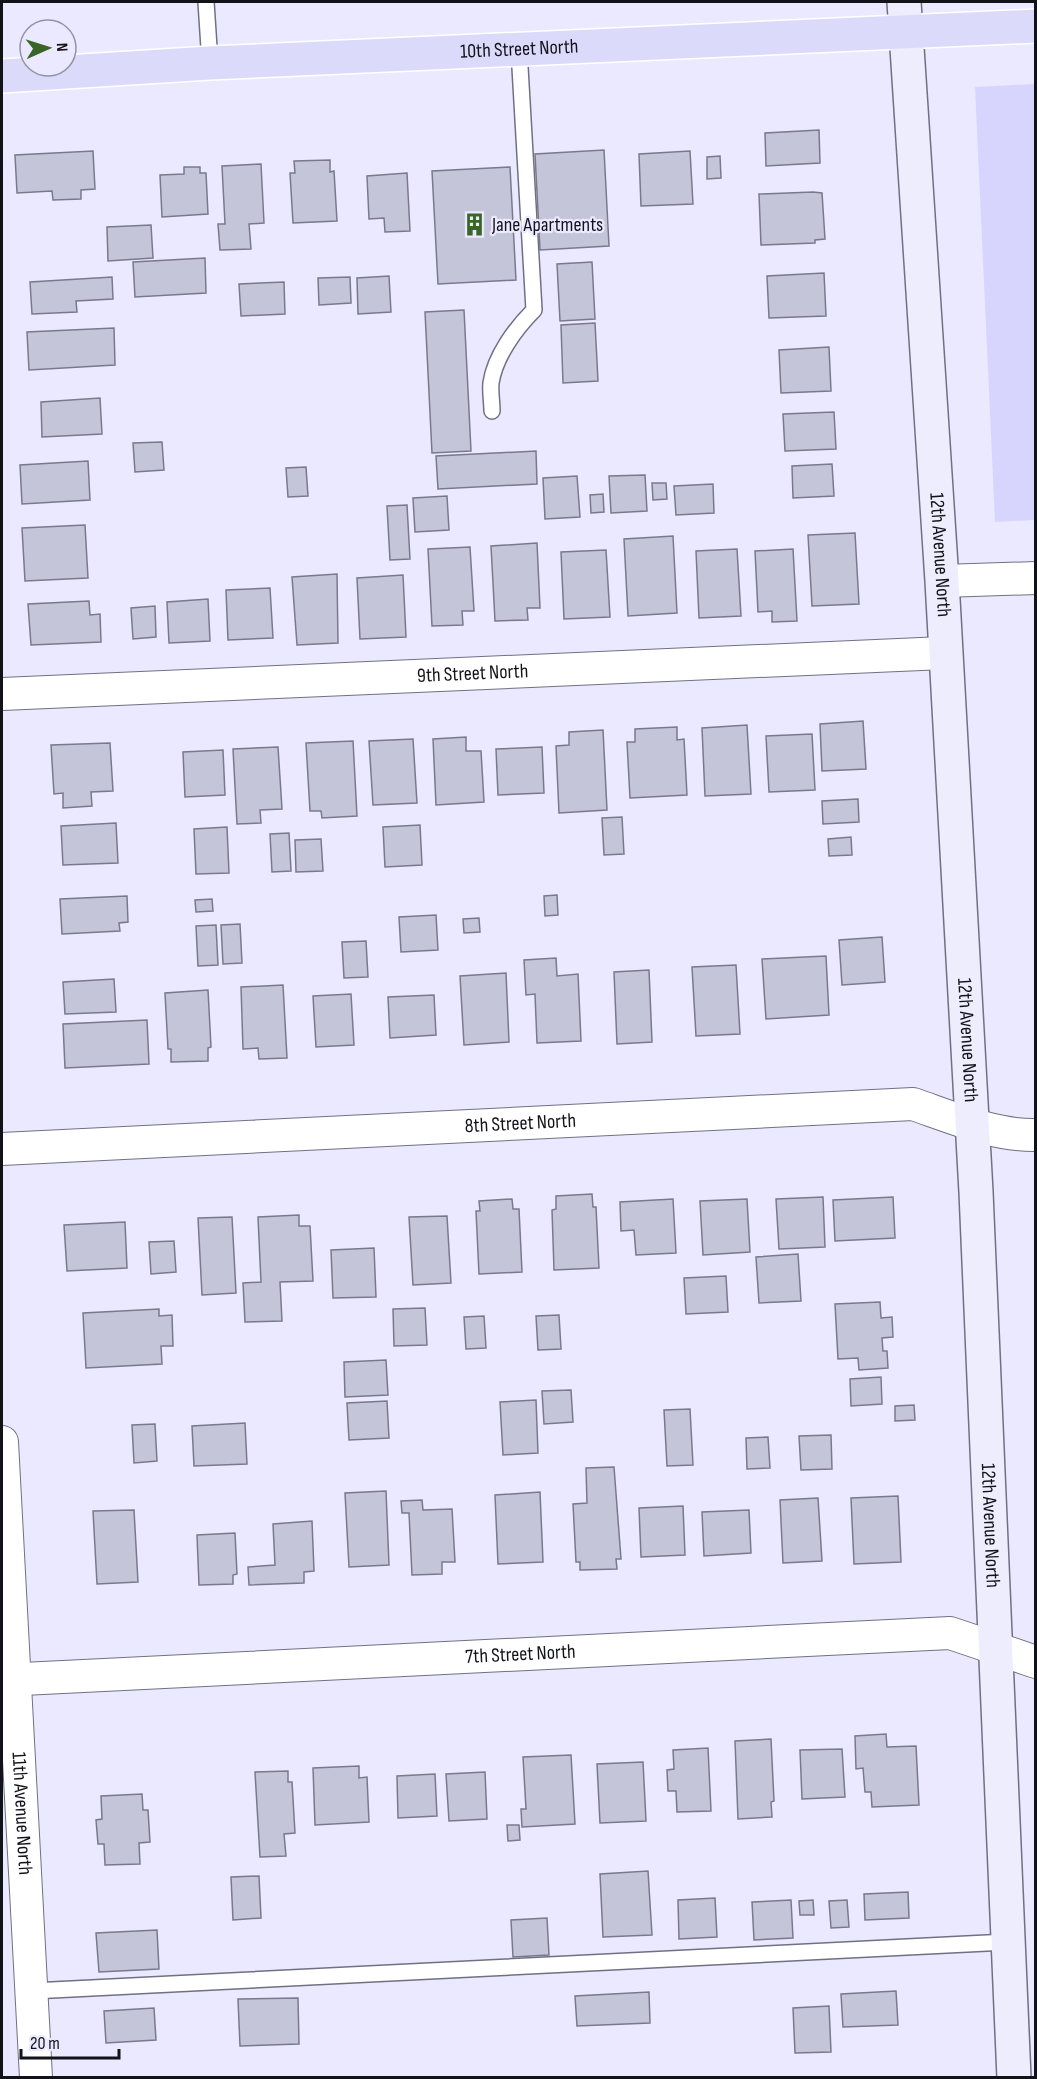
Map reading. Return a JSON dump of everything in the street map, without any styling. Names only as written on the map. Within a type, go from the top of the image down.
[{"type":"main road","name":"10th Street North","points":[[2,76],[210,63],[519,50],[905,17],[1035,26]]},
{"type":"main road","name":"12th Avenue North","points":[[905,17],[942,581],[944,653],[971,1123],[997,1648],[1006,1942],[1014,2078]]},
{"type":"street","points":[[942,581],[1035,578]]},
{"type":"street","name":"9th Street North","points":[[2,694],[944,653]]},
{"type":"street","name":"8th Street North","points":[[2,1149],[914,1104],[971,1123],[1022,1136],[1035,1135]]},
{"type":"street","name":"11th Avenue North","points":[[2,1442],[8,1680],[32,1991],[36,2078]]},
{"type":"street","name":"7th Street North","points":[[8,1680],[950,1633],[1035,1662]]},
{"type":"lane","points":[[206,2],[210,63]]},
{"type":"lane","points":[[492,411],[491,382],[499,360],[520,324],[534,310],[519,50]]},
{"type":"lane","points":[[32,1991],[1006,1942]]},
{"type":"shaded area","points":[[1035,84],[1035,520],[995,522],[975,87]]},
{"type":"building","points":[[819,130],[820,163],[766,166],[765,133]]},
{"type":"building","points":[[604,150],[609,246],[540,250],[535,154]]},
{"type":"building","points":[[93,151],[95,189],[81,190],[81,199],[53,200],[52,191],[17,193],[15,155]]},
{"type":"building","points":[[690,151],[693,204],[641,206],[639,154]]},
{"type":"building","points":[[720,156],[721,178],[707,179],[707,157]]},
{"type":"building","points":[[330,160],[330,172],[334,171],[337,221],[293,223],[290,173],[295,173],[294,161]]},
{"type":"building","points":[[261,164],[264,223],[249,224],[251,249],[220,250],[218,224],[225,224],[222,166]]},
{"type":"building","points":[[184,167],[200,167],[200,173],[206,173],[208,214],[162,217],[160,175],[184,174]]},
{"type":"building","name":"Jane Apartments","points":[[510,167],[516,280],[438,284],[432,171]]},
{"type":"building","points":[[407,173],[410,231],[385,232],[384,218],[369,219],[367,176]]},
{"type":"building","points":[[822,193],[825,239],[815,240],[815,243],[761,245],[759,194]]},
{"type":"building","points":[[151,225],[153,258],[108,261],[107,227]]},
{"type":"building","points":[[205,258],[206,293],[135,297],[133,262]]},
{"type":"building","points":[[592,262],[595,319],[560,321],[557,264]]},
{"type":"building","points":[[824,273],[826,316],[769,318],[767,276]]},
{"type":"building","points":[[389,276],[391,312],[358,314],[357,278]]},
{"type":"building","points":[[112,277],[113,299],[76,301],[77,312],[32,314],[30,282]]},
{"type":"building","points":[[350,277],[351,303],[319,305],[318,278]]},
{"type":"building","points":[[284,282],[285,314],[241,316],[239,284]]},
{"type":"building","points":[[464,310],[471,451],[432,453],[425,312]]},
{"type":"building","points":[[595,323],[598,381],[563,383],[561,325]]},
{"type":"building","points":[[114,328],[115,365],[29,370],[27,332]]},
{"type":"building","points":[[829,347],[831,391],[781,393],[779,350]]},
{"type":"building","points":[[100,398],[102,434],[42,437],[41,402]]},
{"type":"building","points":[[834,412],[836,449],[785,451],[783,414]]},
{"type":"building","points":[[162,442],[164,470],[135,472],[133,443]]},
{"type":"building","points":[[536,451],[537,484],[438,489],[436,456]]},
{"type":"building","points":[[88,461],[90,500],[22,504],[20,465]]},
{"type":"building","points":[[832,464],[834,496],[793,498],[792,466]]},
{"type":"building","points":[[306,467],[308,496],[288,497],[286,468]]},
{"type":"building","points":[[645,475],[647,511],[611,513],[609,476]]},
{"type":"building","points":[[577,476],[580,517],[545,519],[543,478]]},
{"type":"building","points":[[652,483],[666,483],[667,499],[653,500]]},
{"type":"building","points":[[713,484],[714,513],[676,515],[674,486]]},
{"type":"building","points":[[603,494],[604,512],[591,513],[590,495]]},
{"type":"building","points":[[447,496],[449,530],[415,532],[413,498]]},
{"type":"building","points":[[407,505],[410,559],[390,560],[387,506]]},
{"type":"building","points":[[85,525],[88,578],[25,581],[22,528]]},
{"type":"building","points":[[855,533],[859,604],[812,606],[808,535]]},
{"type":"building","points":[[673,536],[677,613],[628,616],[624,539]]},
{"type":"building","points":[[537,543],[540,608],[527,608],[528,620],[495,621],[491,546]]},
{"type":"building","points":[[470,547],[474,611],[462,611],[463,625],[432,626],[428,549]]},
{"type":"building","points":[[737,549],[741,616],[699,618],[696,551]]},
{"type":"building","points":[[793,549],[797,621],[772,622],[772,611],[758,612],[755,551]]},
{"type":"building","points":[[606,550],[610,617],[564,619],[561,552]]},
{"type":"building","points":[[337,574],[338,643],[297,645],[292,577]]},
{"type":"building","points":[[403,575],[406,637],[360,639],[357,578]]},
{"type":"building","points":[[270,588],[273,638],[228,640],[226,590]]},
{"type":"building","points":[[208,599],[210,641],[169,643],[167,602]]},
{"type":"building","points":[[89,601],[90,615],[100,614],[101,642],[31,645],[28,604]]},
{"type":"building","points":[[155,606],[156,637],[133,639],[131,608]]},
{"type":"building","points":[[863,721],[866,769],[822,771],[820,724]]},
{"type":"building","points":[[747,725],[751,794],[705,796],[702,728]]},
{"type":"building","points":[[677,727],[677,740],[684,739],[687,795],[630,798],[627,742],[635,742],[635,729]]},
{"type":"building","points":[[603,730],[607,810],[559,813],[556,746],[569,745],[569,732]]},
{"type":"building","points":[[812,734],[815,790],[769,792],[766,736]]},
{"type":"building","points":[[466,737],[466,751],[481,751],[484,802],[436,805],[433,739]]},
{"type":"building","points":[[413,739],[417,803],[373,805],[369,741]]},
{"type":"building","points":[[353,741],[357,816],[322,818],[321,811],[310,811],[306,743]]},
{"type":"building","points":[[110,743],[113,791],[91,792],[92,806],[63,808],[63,793],[54,794],[51,745]]},
{"type":"building","points":[[278,747],[282,809],[260,810],[261,823],[237,824],[233,749]]},
{"type":"building","points":[[542,747],[544,793],[498,795],[496,749]]},
{"type":"building","points":[[223,750],[225,795],[185,797],[183,752]]},
{"type":"building","points":[[858,799],[859,822],[823,824],[822,801]]},
{"type":"building","points":[[622,817],[624,854],[604,855],[602,818]]},
{"type":"building","points":[[116,823],[118,863],[63,865],[61,826]]},
{"type":"building","points":[[420,825],[422,865],[385,867],[383,827]]},
{"type":"building","points":[[227,827],[229,873],[196,874],[194,829]]},
{"type":"building","points":[[289,833],[291,871],[272,872],[270,834]]},
{"type":"building","points":[[851,837],[852,855],[829,856],[828,839]]},
{"type":"building","points":[[321,839],[323,871],[296,872],[295,840]]},
{"type":"building","points":[[557,895],[558,915],[545,916],[544,896]]},
{"type":"building","points":[[127,896],[128,922],[119,923],[120,931],[62,934],[60,899]]},
{"type":"building","points":[[212,899],[213,911],[196,912],[195,900]]},
{"type":"building","points":[[436,915],[438,950],[401,952],[399,917]]},
{"type":"building","points":[[479,918],[480,932],[464,933],[463,919]]},
{"type":"building","points":[[240,924],[242,963],[223,964],[221,925]]},
{"type":"building","points":[[216,925],[218,965],[198,966],[196,926]]},
{"type":"building","points":[[882,937],[885,982],[842,985],[839,940]]},
{"type":"building","points":[[366,941],[368,977],[344,978],[342,942]]},
{"type":"building","points":[[826,956],[829,1015],[766,1019],[762,959]]},
{"type":"building","points":[[556,958],[557,976],[578,974],[581,1041],[537,1043],[535,994],[526,995],[524,960]]},
{"type":"building","points":[[736,965],[740,1034],[696,1036],[692,967]]},
{"type":"building","points":[[649,970],[652,1042],[617,1044],[614,972]]},
{"type":"building","points":[[506,973],[509,1042],[464,1045],[460,976]]},
{"type":"building","points":[[114,979],[116,1012],[65,1014],[63,982]]},
{"type":"building","points":[[283,985],[287,1058],[259,1059],[258,1048],[243,1049],[241,987]]},
{"type":"building","points":[[208,990],[211,1047],[208,1048],[208,1061],[171,1062],[171,1049],[168,1049],[165,993]]},
{"type":"building","points":[[351,994],[354,1045],[316,1047],[313,996]]},
{"type":"building","points":[[434,995],[436,1035],[390,1038],[388,997]]},
{"type":"building","points":[[147,1020],[149,1064],[65,1068],[63,1024]]},
{"type":"building","points":[[592,1194],[593,1207],[596,1207],[599,1268],[554,1270],[552,1210],[556,1209],[556,1196]]},
{"type":"building","points":[[823,1197],[825,1247],[779,1249],[776,1199]]},
{"type":"building","points":[[893,1197],[895,1238],[835,1241],[833,1200]]},
{"type":"building","points":[[512,1199],[513,1209],[519,1209],[522,1272],[479,1274],[476,1211],[480,1211],[479,1201]]},
{"type":"building","points":[[673,1199],[676,1253],[636,1255],[634,1230],[621,1231],[620,1202]]},
{"type":"building","points":[[747,1199],[750,1252],[703,1255],[700,1201]]},
{"type":"building","points":[[299,1215],[299,1226],[310,1226],[313,1281],[280,1282],[282,1321],[245,1322],[243,1283],[261,1282],[258,1217]]},
{"type":"building","points":[[447,1216],[451,1283],[413,1285],[409,1217]]},
{"type":"building","points":[[232,1217],[236,1293],[202,1295],[198,1218]]},
{"type":"building","points":[[125,1222],[127,1268],[67,1271],[64,1225]]},
{"type":"building","points":[[174,1241],[176,1272],[151,1274],[149,1242]]},
{"type":"building","points":[[374,1248],[376,1297],[333,1298],[331,1250]]},
{"type":"building","points":[[798,1254],[801,1301],[759,1303],[756,1257]]},
{"type":"building","points":[[726,1276],[728,1312],[686,1314],[684,1278]]},
{"type":"building","points":[[880,1302],[881,1318],[892,1317],[893,1337],[882,1338],[883,1351],[887,1351],[888,1368],[859,1370],[858,1358],[838,1359],[835,1304]]},
{"type":"building","points":[[425,1308],[427,1345],[394,1346],[393,1309]]},
{"type":"building","points":[[159,1309],[159,1316],[172,1315],[173,1346],[161,1346],[162,1364],[86,1368],[83,1313]]},
{"type":"building","points":[[559,1315],[561,1349],[538,1350],[536,1316]]},
{"type":"building","points":[[484,1316],[486,1348],[466,1349],[464,1317]]},
{"type":"building","points":[[386,1360],[388,1395],[345,1397],[344,1362]]},
{"type":"building","points":[[881,1377],[882,1404],[851,1406],[850,1379]]},
{"type":"building","points":[[571,1390],[573,1422],[544,1424],[542,1391]]},
{"type":"building","points":[[536,1400],[538,1453],[503,1455],[500,1402]]},
{"type":"building","points":[[387,1401],[389,1438],[349,1440],[347,1403]]},
{"type":"building","points":[[914,1405],[915,1420],[895,1421],[895,1406]]},
{"type":"building","points":[[690,1409],[693,1465],[667,1466],[664,1410]]},
{"type":"building","points":[[245,1423],[247,1464],[194,1466],[192,1426]]},
{"type":"building","points":[[155,1424],[157,1461],[134,1463],[132,1425]]},
{"type":"building","points":[[831,1435],[832,1469],[801,1470],[799,1436]]},
{"type":"building","points":[[768,1437],[770,1468],[747,1469],[746,1438]]},
{"type":"building","points":[[614,1467],[621,1559],[616,1559],[617,1569],[580,1570],[580,1562],[576,1562],[573,1504],[587,1503],[586,1468]]},
{"type":"building","points":[[386,1491],[389,1565],[349,1567],[345,1493]]},
{"type":"building","points":[[540,1492],[543,1562],[498,1564],[495,1495]]},
{"type":"building","points":[[898,1496],[901,1562],[854,1564],[851,1498]]},
{"type":"building","points":[[818,1498],[822,1561],[783,1563],[780,1500]]},
{"type":"building","points":[[422,1500],[423,1510],[452,1509],[455,1562],[442,1562],[442,1574],[412,1575],[409,1513],[402,1513],[401,1501]]},
{"type":"building","points":[[683,1506],[685,1555],[641,1557],[639,1508]]},
{"type":"building","points":[[134,1510],[138,1582],[97,1584],[93,1511]]},
{"type":"building","points":[[749,1510],[751,1553],[704,1556],[702,1512]]},
{"type":"building","points":[[312,1521],[314,1571],[304,1572],[304,1583],[249,1585],[248,1567],[275,1565],[273,1524]]},
{"type":"building","points":[[235,1533],[237,1574],[233,1575],[233,1584],[199,1585],[197,1535]]},
{"type":"building","points":[[886,1734],[887,1747],[916,1746],[919,1805],[872,1807],[871,1792],[865,1792],[863,1768],[856,1769],[855,1736]]},
{"type":"building","points":[[771,1739],[774,1801],[771,1802],[772,1817],[738,1819],[735,1741]]},
{"type":"building","points":[[708,1748],[711,1811],[677,1812],[676,1791],[668,1791],[667,1770],[674,1769],[673,1750]]},
{"type":"building","points":[[842,1749],[845,1797],[802,1799],[800,1750]]},
{"type":"building","points":[[571,1755],[575,1824],[522,1827],[521,1809],[526,1809],[523,1757]]},
{"type":"building","points":[[643,1762],[646,1821],[600,1823],[597,1764]]},
{"type":"building","points":[[359,1766],[359,1778],[367,1777],[369,1822],[315,1825],[313,1768]]},
{"type":"building","points":[[288,1771],[288,1782],[292,1782],[295,1833],[284,1834],[286,1856],[260,1857],[255,1772]]},
{"type":"building","points":[[485,1772],[487,1819],[449,1821],[446,1774]]},
{"type":"building","points":[[435,1774],[437,1816],[398,1818],[397,1776]]},
{"type":"building","points":[[142,1794],[143,1810],[148,1810],[150,1842],[139,1843],[140,1864],[105,1865],[104,1844],[98,1844],[96,1820],[102,1819],[101,1796]]},
{"type":"building","points":[[507,1825],[519,1825],[520,1840],[508,1841]]},
{"type":"building","points":[[648,1871],[652,1935],[603,1937],[600,1874]]},
{"type":"building","points":[[259,1876],[261,1918],[233,1920],[231,1877]]},
{"type":"building","points":[[908,1892],[909,1918],[865,1920],[864,1894]]},
{"type":"building","points":[[715,1898],[717,1937],[679,1939],[678,1900]]},
{"type":"building","points":[[791,1900],[793,1938],[754,1940],[752,1902]]},
{"type":"building","points":[[813,1900],[814,1915],[800,1915],[799,1901]]},
{"type":"building","points":[[847,1900],[849,1927],[831,1928],[829,1901]]},
{"type":"building","points":[[547,1918],[549,1955],[513,1957],[511,1920]]},
{"type":"building","points":[[157,1930],[159,1969],[99,1972],[96,1933]]},
{"type":"building","points":[[896,1991],[898,2025],[843,2027],[841,1994]]},
{"type":"building","points":[[649,1992],[650,2023],[577,2026],[575,1996]]},
{"type":"building","points":[[298,1998],[299,2044],[240,2046],[238,1999]]},
{"type":"building","points":[[829,2006],[831,2052],[795,2053],[793,2008]]},
{"type":"building","points":[[154,2008],[156,2040],[106,2043],[104,2011]]},
{"type":"place","name":"Jane Apartments","points":[[474,225]]}]
